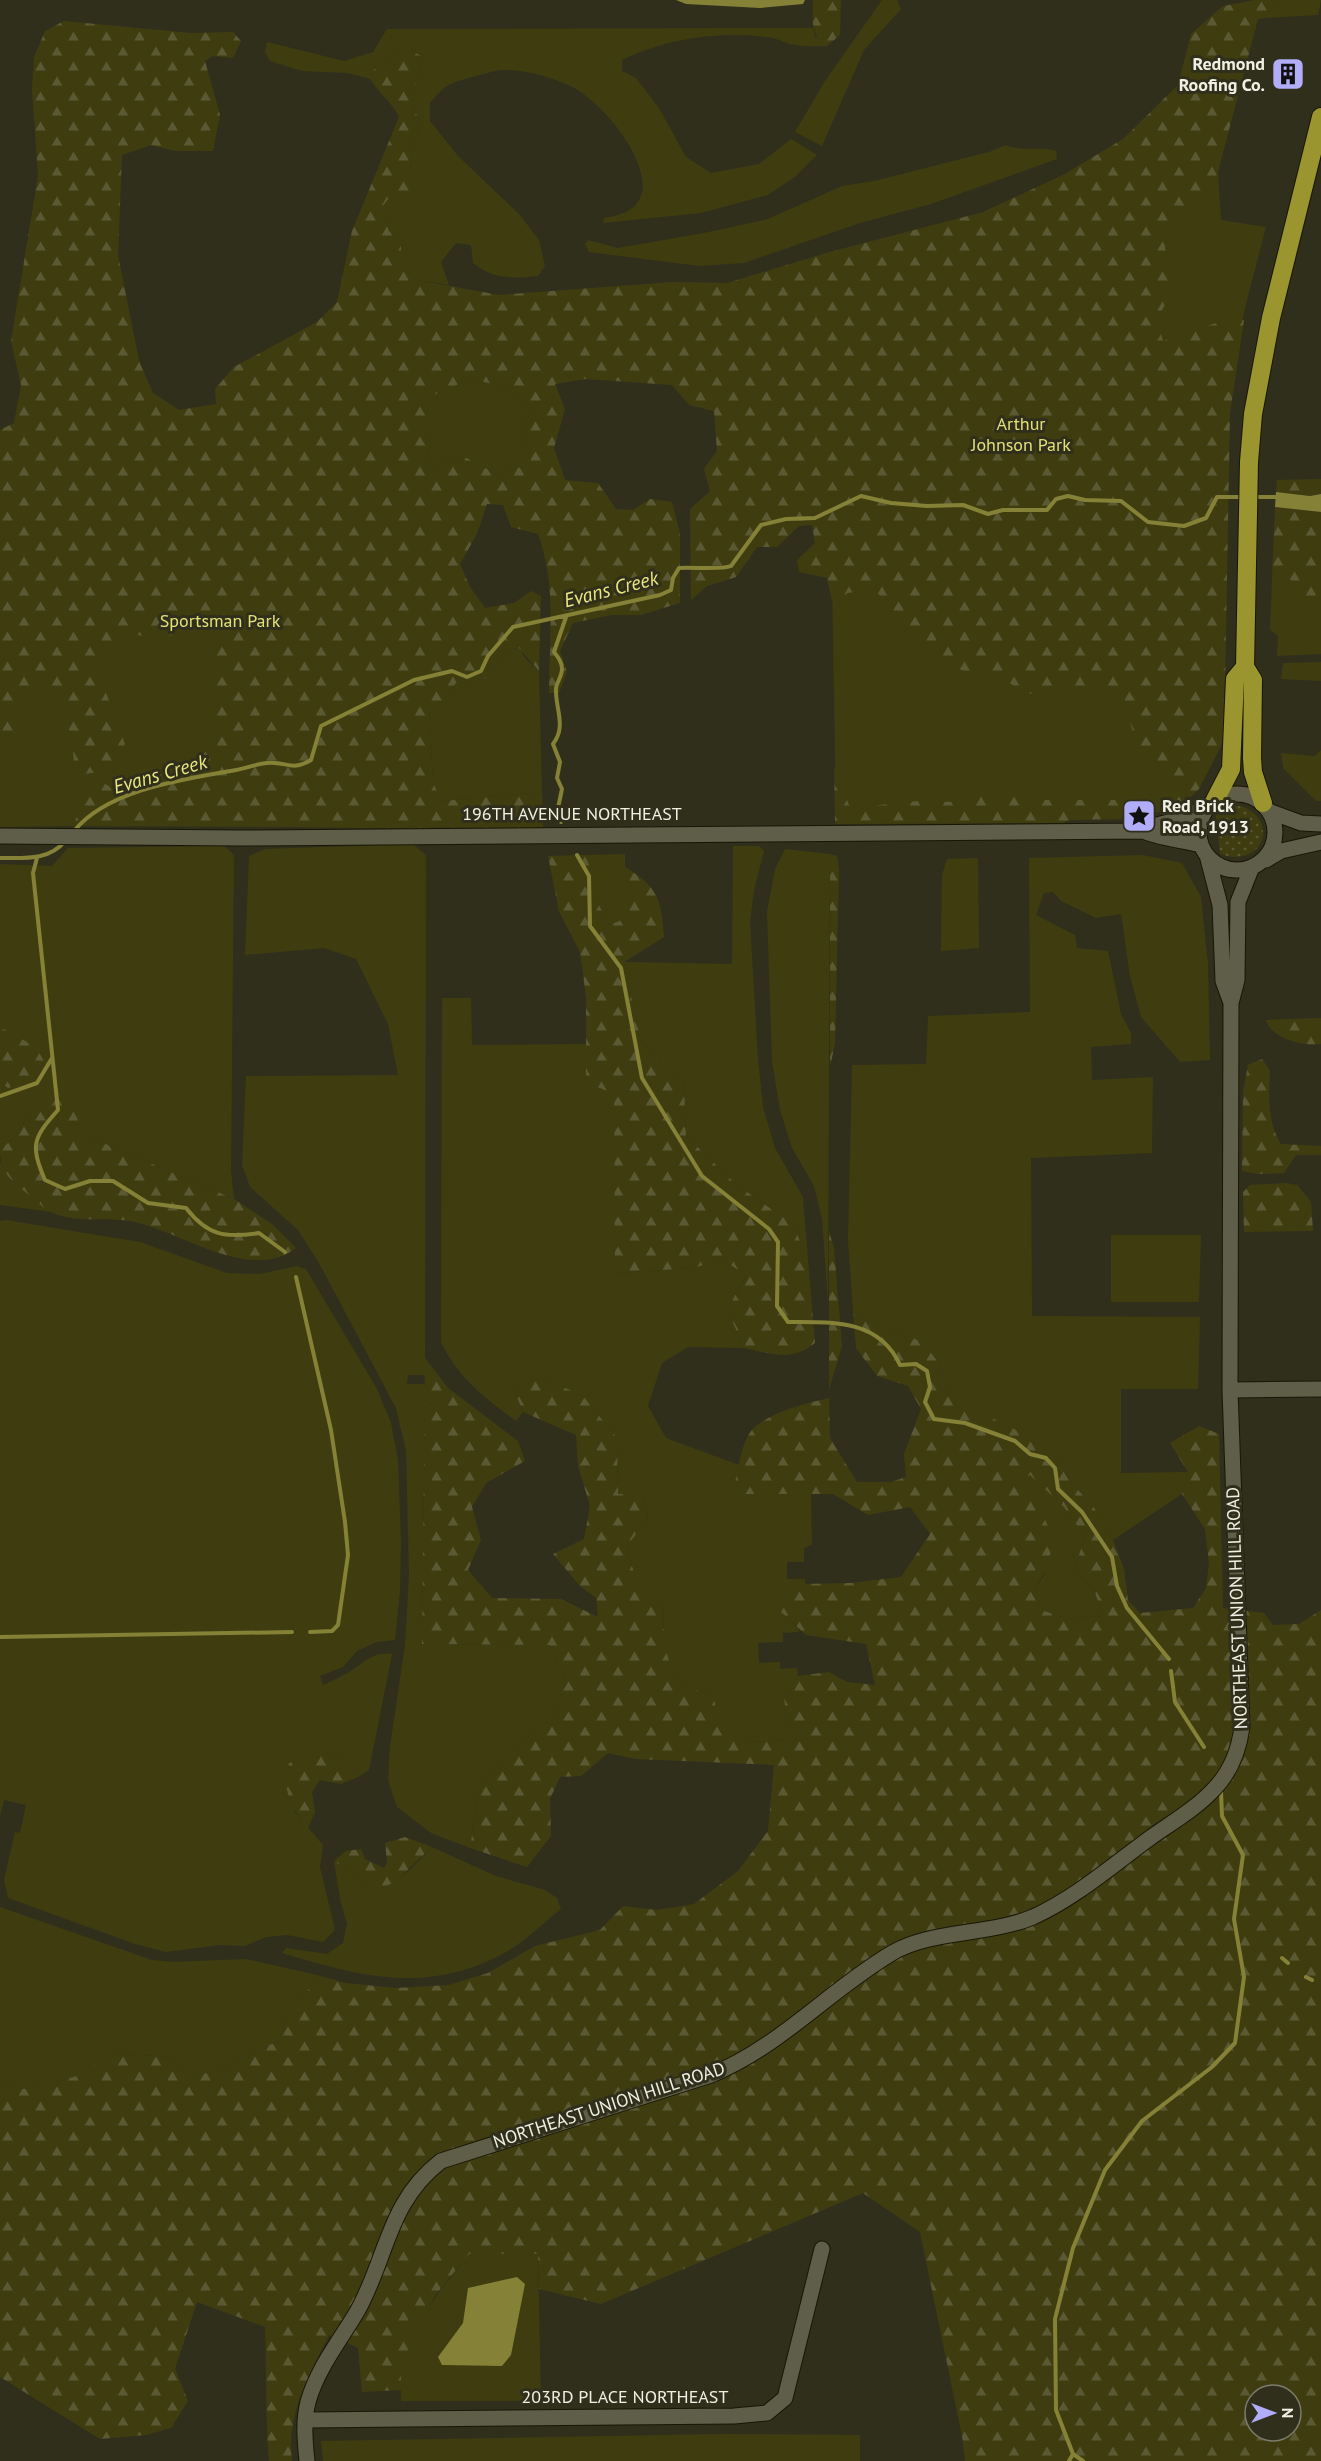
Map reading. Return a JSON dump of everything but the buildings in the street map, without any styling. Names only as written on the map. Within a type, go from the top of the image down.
[{"type":"main road","points":[[1267,807],[1253,772],[1253,680],[1245,668],[1249,462],[1263,357],[1321,117]]},
{"type":"main road","points":[[1213,802],[1231,769],[1234,679],[1245,668]]},
{"type":"street","points":[[1321,824],[1301,823],[1267,807],[1252,796],[1239,793],[1213,802],[1200,823],[1204,850],[1227,869],[1256,865],[1281,851],[1321,842]]},
{"type":"street","name":"196TH AVENUE NORTHEAST","points":[[0,836],[1144,831],[1153,826],[1184,818],[1213,802]]},
{"type":"street","points":[[1256,865],[1268,855],[1276,834],[1267,807]]},
{"type":"street","name":"196TH AVENUE NORTHEAST","points":[[1144,831],[1152,836],[1183,839],[1204,850]]},
{"type":"street","name":"NORTHEAST UNION HILL ROAD","points":[[1204,850],[1220,904],[1223,981],[1231,1003]]},
{"type":"street","name":"NORTHEAST UNION HILL ROAD","points":[[307,2461],[305,2420],[308,2403],[319,2374],[357,2310],[371,2281],[399,2207],[422,2175],[441,2161],[711,2075],[740,2063],[769,2045],[868,1968],[895,1952],[932,1940],[968,1934],[1032,1917],[1069,1897],[1215,1788],[1239,1749],[1242,1727],[1230,1390],[1231,1003],[1238,980],[1238,902],[1256,865]]},
{"type":"street","points":[[1230,1390],[1321,1389]]},
{"type":"street","name":"203RD PLACE NORTHEAST","points":[[305,2420],[734,2416],[767,2413],[785,2398],[822,2249]]},
{"type":"green space","points":[[813,0],[841,0],[840,35],[827,46],[821,42],[815,32]]},
{"type":"green space","points":[[882,0],[897,0],[901,9],[864,50],[822,146],[795,132],[825,81]]},
{"type":"green space","points":[[1255,0],[1277,0],[1265,18],[1258,19],[1218,172],[1204,197],[1174,210],[1165,248],[1176,283],[1157,320],[1163,341],[1228,319],[1244,320],[1230,413],[1224,740],[1199,789],[1186,802],[1176,807],[1172,797],[1172,787],[1144,758],[1130,723],[1124,695],[1104,690],[1026,694],[1001,677],[973,675],[940,661],[910,639],[888,603],[873,589],[848,593],[832,601],[827,578],[799,572],[797,560],[815,543],[812,525],[799,526],[777,547],[757,547],[736,577],[707,586],[691,600],[690,509],[710,491],[704,469],[717,451],[714,411],[689,405],[672,385],[586,379],[555,384],[565,409],[554,448],[565,480],[598,483],[616,509],[633,510],[650,499],[672,502],[680,534],[680,603],[641,615],[611,615],[573,623],[560,651],[567,672],[559,693],[549,693],[550,592],[548,572],[538,534],[511,527],[503,505],[487,504],[477,534],[460,564],[470,587],[485,608],[514,603],[531,591],[541,596],[539,671],[517,646],[502,658],[485,679],[456,683],[440,705],[429,705],[433,783],[442,801],[542,792],[543,828],[72,826],[84,804],[86,788],[104,783],[122,795],[169,767],[206,750],[211,734],[215,703],[208,623],[187,620],[167,639],[130,634],[98,671],[125,744],[108,771],[75,775],[69,728],[61,707],[47,687],[19,695],[15,729],[0,763],[0,430],[14,423],[21,385],[11,341],[38,176],[32,90],[34,57],[45,31],[64,21],[191,33],[233,32],[241,41],[233,58],[213,56],[205,61],[220,115],[213,151],[175,151],[151,145],[122,155],[118,255],[139,361],[153,393],[179,410],[216,404],[215,389],[234,367],[317,322],[337,302],[352,231],[399,117],[370,79],[375,67],[405,47],[423,57],[412,99],[419,123],[410,165],[418,192],[404,205],[391,195],[382,207],[389,231],[401,240],[401,267],[417,280],[499,295],[672,282],[727,283],[826,253],[983,212],[1063,175],[1123,139],[1178,85],[1191,34],[1223,6]],"holes":[[[471,379],[506,387],[531,406],[524,434],[531,464],[496,474],[465,457],[425,468],[431,434],[424,399]]]},
{"type":"green space","points":[[1277,0],[1321,0],[1318,15],[1265,18]]},
{"type":"green space","points":[[813,28],[815,36],[827,46],[799,46],[773,38],[755,36],[716,36],[676,41],[639,52],[622,60],[622,71],[636,78],[659,108],[686,157],[711,173],[759,164],[791,139],[817,155],[796,176],[768,195],[701,213],[603,223],[604,218],[629,211],[641,197],[642,179],[636,158],[624,137],[609,117],[592,101],[576,89],[550,78],[511,70],[493,71],[451,84],[430,103],[430,121],[458,156],[519,214],[539,240],[545,266],[538,276],[504,277],[496,275],[473,263],[471,245],[456,243],[441,262],[449,285],[417,280],[401,267],[401,240],[389,231],[382,207],[391,194],[417,192],[410,165],[419,123],[412,99],[423,57],[405,47],[375,67],[370,79],[348,73],[302,71],[270,61],[265,52],[267,42],[344,61],[373,52],[387,29]]},
{"type":"green space","points":[[1006,145],[1056,151],[1057,159],[931,204],[860,223],[744,263],[699,266],[589,252],[585,244],[588,240],[618,248],[768,219],[842,186],[874,181],[989,152]]},
{"type":"green space","points":[[1218,172],[1221,220],[1266,227],[1225,399],[1176,807],[1164,811],[1162,808],[1120,817],[836,819],[831,512],[762,350],[420,371],[430,829],[74,824],[72,826],[0,827],[0,465],[1215,176]]},
{"type":"green space","points":[[471,379],[506,387],[531,406],[524,434],[531,464],[496,474],[465,457],[425,468],[431,434],[423,399]]},
{"type":"green space","points":[[1321,479],[1321,494],[1310,496],[1276,492],[1277,480]]},
{"type":"green space","points":[[1275,507],[1321,512],[1321,598],[1317,600],[1298,594],[1289,577],[1272,578]]},
{"type":"green space","points":[[1321,512],[1321,654],[1277,656],[1278,636],[1270,630],[1272,578],[1279,577]]},
{"type":"green space","points":[[517,646],[539,671],[542,792],[442,801],[433,783],[429,705],[440,705],[456,683],[485,679],[502,658]]},
{"type":"green space","points":[[1321,662],[1321,681],[1281,679],[1283,663]]},
{"type":"green space","points":[[1321,750],[1321,801],[1316,801],[1283,768],[1281,753],[1315,756]]},
{"type":"green space","points":[[834,766],[850,808],[919,801],[953,802],[987,792],[1017,794],[1032,805],[1041,800],[1117,800],[1139,810],[1160,802],[1164,811],[1121,819],[1070,820],[1063,823],[835,824]]},
{"type":"green space","points":[[1242,806],[1254,813],[1261,822],[1263,832],[1261,841],[1256,849],[1247,855],[1235,857],[1220,854],[1216,816],[1220,811],[1230,807]]},
{"type":"green space","points":[[413,844],[426,855],[425,1375],[408,1375],[407,1384],[425,1384],[422,1644],[549,1645],[566,1679],[555,1717],[503,1756],[478,1793],[470,1848],[431,1833],[397,1807],[388,1780],[390,1746],[405,1645],[409,1575],[406,1451],[396,1408],[319,1263],[298,1230],[250,1187],[242,1165],[246,1076],[398,1075],[388,1024],[356,959],[324,948],[245,955],[249,856],[265,849]]},
{"type":"green space","points":[[224,846],[234,855],[231,1171],[234,1199],[85,1135],[68,1099],[32,1107],[18,1134],[0,1150],[0,864],[52,866],[68,848]]},
{"type":"green space","points":[[733,846],[759,846],[764,851],[754,890],[750,921],[763,1107],[775,1148],[803,1197],[808,1260],[793,1224],[737,1185],[686,1136],[684,1082],[659,1056],[641,1043],[624,962],[732,964]]},
{"type":"green space","points":[[785,849],[830,854],[828,1301],[822,1219],[814,1186],[792,1148],[780,1110],[772,1061],[767,912],[775,869]]},
{"type":"green space","points":[[625,854],[625,919],[609,925],[595,897],[594,880],[585,855]]},
{"type":"green space","points":[[830,854],[837,856],[839,870],[835,1044],[830,1067]]},
{"type":"green space","points":[[585,855],[595,880],[595,897],[609,925],[625,919],[625,867],[645,881],[656,896],[664,937],[624,962],[641,1043],[659,1056],[684,1082],[686,1136],[737,1185],[793,1224],[808,1260],[815,1343],[798,1353],[781,1355],[744,1348],[727,1309],[747,1275],[722,1260],[693,1268],[615,1273],[614,1094],[586,1082],[586,997],[580,952],[559,911],[548,856]]},
{"type":"green space","points":[[1143,855],[1182,863],[1201,897],[1208,964],[1210,1060],[1180,1062],[1141,1017],[1130,976],[1121,914],[1096,918],[1061,901],[1053,892],[1044,893],[1036,915],[1075,935],[1077,948],[1108,951],[1121,1014],[1131,1033],[1131,1044],[1091,1047],[1092,1080],[1153,1077],[1152,1153],[1031,1158],[1032,1316],[1200,1317],[1198,1389],[1121,1389],[1121,1473],[1188,1472],[1182,1494],[1113,1540],[1095,1509],[1070,1481],[1056,1457],[948,1396],[939,1363],[922,1341],[886,1330],[853,1311],[848,1241],[852,1065],[926,1064],[928,1016],[1030,1012],[1029,858]]},
{"type":"green space","points":[[978,858],[979,948],[941,951],[942,875],[947,859]]},
{"type":"green space","points":[[442,998],[471,998],[472,1045],[587,1044],[586,1081],[614,1093],[616,1273],[693,1268],[722,1260],[747,1274],[727,1309],[744,1348],[688,1347],[662,1363],[648,1406],[666,1438],[739,1465],[734,1494],[811,1494],[812,1545],[804,1548],[804,1562],[787,1562],[787,1579],[805,1579],[805,1584],[798,1585],[781,1612],[798,1628],[799,1632],[783,1633],[783,1642],[758,1643],[759,1663],[780,1662],[780,1669],[797,1668],[798,1676],[784,1697],[788,1740],[749,1742],[718,1725],[714,1698],[675,1680],[664,1644],[663,1603],[635,1575],[626,1548],[648,1517],[643,1494],[618,1494],[617,1438],[583,1396],[542,1377],[513,1387],[523,1412],[516,1421],[483,1396],[464,1377],[441,1342]]},
{"type":"green space","points":[[1321,1018],[1321,1044],[1289,1040],[1269,1027],[1266,1020]]},
{"type":"green space","points":[[0,1027],[36,1047],[45,1063],[34,1080],[8,1088],[0,1082]]},
{"type":"green space","points":[[1262,1059],[1270,1070],[1271,1118],[1281,1144],[1321,1146],[1321,1155],[1296,1155],[1284,1173],[1258,1174],[1242,1171],[1243,1092],[1248,1065]]},
{"type":"green space","points":[[50,1090],[68,1099],[85,1135],[234,1199],[272,1224],[296,1248],[278,1257],[258,1260],[237,1258],[135,1222],[73,1218],[49,1211],[10,1178],[2,1163],[0,1150],[18,1134],[32,1107]]},
{"type":"green space","points":[[0,1161],[10,1180],[52,1212],[0,1205]]},
{"type":"green space","points":[[1286,1183],[1297,1185],[1311,1202],[1313,1231],[1244,1232],[1243,1192],[1250,1185]]},
{"type":"green space","points":[[6,1220],[140,1242],[227,1273],[260,1274],[296,1266],[306,1269],[377,1389],[391,1423],[398,1460],[400,1591],[395,1640],[377,1642],[357,1651],[343,1667],[320,1676],[323,1685],[346,1674],[369,1658],[379,1654],[392,1654],[369,1770],[358,1777],[343,1757],[321,1753],[294,1811],[323,1845],[320,1867],[335,1930],[323,1942],[287,1935],[266,1937],[245,1946],[220,1945],[166,1952],[135,1944],[8,1898],[4,1880],[15,1832],[20,1833],[26,1805],[4,1800],[0,1817],[0,1221]]},
{"type":"green space","points":[[829,1231],[834,1248],[842,1346],[829,1389]]},
{"type":"green space","points":[[1111,1235],[1201,1235],[1199,1302],[1111,1302]]},
{"type":"green space","points":[[853,1311],[886,1330],[922,1341],[939,1363],[948,1396],[1030,1437],[1056,1457],[1070,1481],[1095,1509],[1113,1540],[1124,1569],[1128,1600],[1140,1613],[1193,1608],[1206,1588],[1209,1564],[1205,1529],[1182,1494],[1188,1472],[1170,1443],[1199,1426],[1219,1434],[1223,1608],[1264,1613],[1273,1625],[1299,1624],[1321,1610],[1321,2461],[965,2461],[962,2436],[920,2232],[863,2193],[601,2304],[539,2289],[538,2254],[469,2254],[435,2296],[419,2324],[401,2365],[401,2390],[362,2392],[358,2348],[329,2335],[307,2380],[296,2411],[292,2427],[292,2461],[269,2461],[265,2327],[197,2302],[175,2369],[188,2401],[171,2428],[146,2435],[100,2439],[0,2377],[0,2083],[23,2089],[77,2076],[113,2053],[167,2057],[192,2076],[229,2068],[250,2053],[279,2041],[288,2011],[321,1976],[345,1983],[396,1988],[449,1985],[488,1973],[535,1946],[600,1930],[623,1906],[657,1910],[694,1904],[738,1871],[768,1831],[774,1765],[636,1759],[608,1753],[581,1776],[560,1777],[550,1799],[551,1836],[527,1867],[470,1848],[478,1793],[503,1756],[555,1717],[566,1679],[549,1645],[422,1644],[425,1358],[448,1388],[518,1441],[525,1461],[486,1483],[472,1507],[481,1540],[468,1570],[492,1598],[561,1599],[598,1617],[596,1598],[580,1586],[553,1554],[584,1539],[590,1506],[578,1466],[576,1435],[523,1412],[513,1387],[542,1377],[583,1396],[617,1438],[618,1494],[643,1494],[648,1517],[626,1548],[635,1575],[663,1603],[664,1644],[675,1680],[714,1698],[719,1725],[749,1742],[788,1740],[784,1697],[798,1676],[829,1672],[847,1682],[875,1685],[866,1644],[806,1635],[781,1612],[798,1584],[851,1583],[901,1577],[930,1534],[910,1507],[868,1515],[833,1494],[733,1494],[743,1448],[750,1432],[763,1421],[800,1405],[829,1398],[830,1438],[857,1482],[891,1482],[906,1477],[904,1454],[921,1409],[908,1386],[877,1376],[856,1348]],"holes":[[[1030,1475],[1064,1507],[1085,1537],[1074,1570],[1094,1590],[1103,1616],[1069,1619],[1044,1611],[1033,1593],[1049,1560],[1050,1534],[1039,1510],[1016,1482]]]},
{"type":"green space","points":[[1030,1474],[1064,1507],[1085,1537],[1074,1570],[1094,1590],[1103,1616],[1069,1619],[1044,1611],[1033,1593],[1044,1575],[1016,1482]]},
{"type":"green space","points":[[321,1753],[343,1757],[358,1777],[341,1784],[320,1780],[312,1792],[315,1812],[308,1828],[289,1798],[287,1773],[289,1763]]},
{"type":"green space","points":[[405,1837],[432,1847],[395,1882],[377,1890],[334,1861],[346,1851],[361,1849],[365,1859],[384,1868],[387,1863],[385,1843]]},
{"type":"green space","points":[[432,1847],[496,1876],[545,1890],[557,1898],[561,1909],[513,1948],[478,1965],[450,1974],[422,1978],[367,1975],[282,1953],[286,1948],[327,1954],[343,1943],[347,1924],[340,1899],[334,1861],[377,1890],[407,1872]]},
{"type":"green space","points":[[0,1907],[152,1960],[173,1962],[246,1959],[321,1976],[288,2011],[279,2041],[250,2053],[229,2068],[192,2076],[167,2057],[113,2053],[78,2076],[23,2089],[0,2083]]},
{"type":"green space","points":[[469,2254],[538,2254],[541,2401],[401,2401],[401,2364],[412,2335],[429,2306]]},
{"type":"green space","points":[[721,2434],[860,2435],[860,2461],[323,2461],[321,2441]]},
{"type":"shaded area","points":[[676,0],[805,0],[803,4],[760,8],[686,4]]},
{"type":"shaded area","points":[[1276,492],[1310,496],[1321,494],[1321,512],[1275,507]]},
{"type":"shaded area","points":[[517,2277],[525,2284],[511,2355],[502,2366],[442,2365],[438,2357],[463,2323],[468,2288]]},
{"type":"waterway","name":"Evans Creek","points":[[74,831],[106,805],[149,788],[263,764],[294,766],[304,763],[311,760],[321,726],[414,680],[452,671],[467,677],[481,671],[488,656],[513,627],[660,595],[671,590],[673,578],[679,568],[731,566],[761,525],[786,519],[815,518],[861,496],[891,503],[927,506],[963,505],[988,514],[1003,510],[1047,510],[1056,499],[1068,496],[1085,500],[1121,501],[1148,522],[1184,526],[1206,518],[1217,497],[1242,497]]},
{"type":"waterway","name":"Evans Creek","points":[[1252,497],[1278,497]]},
{"type":"waterway","points":[[561,822],[558,808],[562,789],[557,778],[560,762],[553,744],[560,724],[556,688],[562,669],[561,662],[554,652],[566,617]]},
{"type":"waterway","name":"Evans Creek","points":[[0,858],[27,858],[44,855],[65,841]]},
{"type":"waterway","points":[[577,855],[589,876],[590,926],[621,968],[642,1078],[702,1176],[769,1229],[778,1242],[777,1306],[788,1322],[837,1323],[867,1331],[891,1350],[900,1365],[916,1364],[927,1371],[930,1387],[925,1402],[934,1419],[965,1423],[1015,1441],[1030,1454],[1046,1458],[1055,1468],[1058,1489],[1082,1512],[1112,1557],[1117,1586],[1127,1608],[1169,1659]]},
{"type":"waterway","points":[[37,858],[33,873],[58,1110],[43,1128],[36,1142],[37,1158],[45,1180],[65,1189],[90,1181],[113,1181],[148,1203],[186,1208],[210,1230],[227,1235],[259,1233],[285,1252]]},
{"type":"waterway","points":[[0,1096],[37,1083],[52,1058]]},
{"type":"waterway","points":[[296,1277],[331,1430],[348,1555],[338,1625],[332,1631],[310,1632]]},
{"type":"waterway","points":[[0,1637],[292,1632]]},
{"type":"waterway","points":[[1171,1671],[1175,1702],[1204,1747]]},
{"type":"waterway","points":[[1083,2461],[1073,2454],[1056,2410],[1055,2319],[1073,2248],[1105,2170],[1142,2121],[1212,2067],[1235,2043],[1244,1977],[1234,1919],[1243,1855],[1222,1816],[1221,1791]]},
{"type":"waterway","points":[[1282,1958],[1288,1963]]},
{"type":"waterway","points":[[1306,1977],[1312,1980]]},
{"type":"waterway","points":[[1069,2461],[1073,2454]]},
{"type":"place","name":"Redmond Roofing Co.","points":[[1288,74]]},
{"type":"place","name":"Red Brick Road, 1913","points":[[1139,816]]},
{"type":"park label","name":"Arthur Johnson Park","points":[[1021,434]]},
{"type":"park label","name":"Sportsman Park","points":[[220,621]]}]
